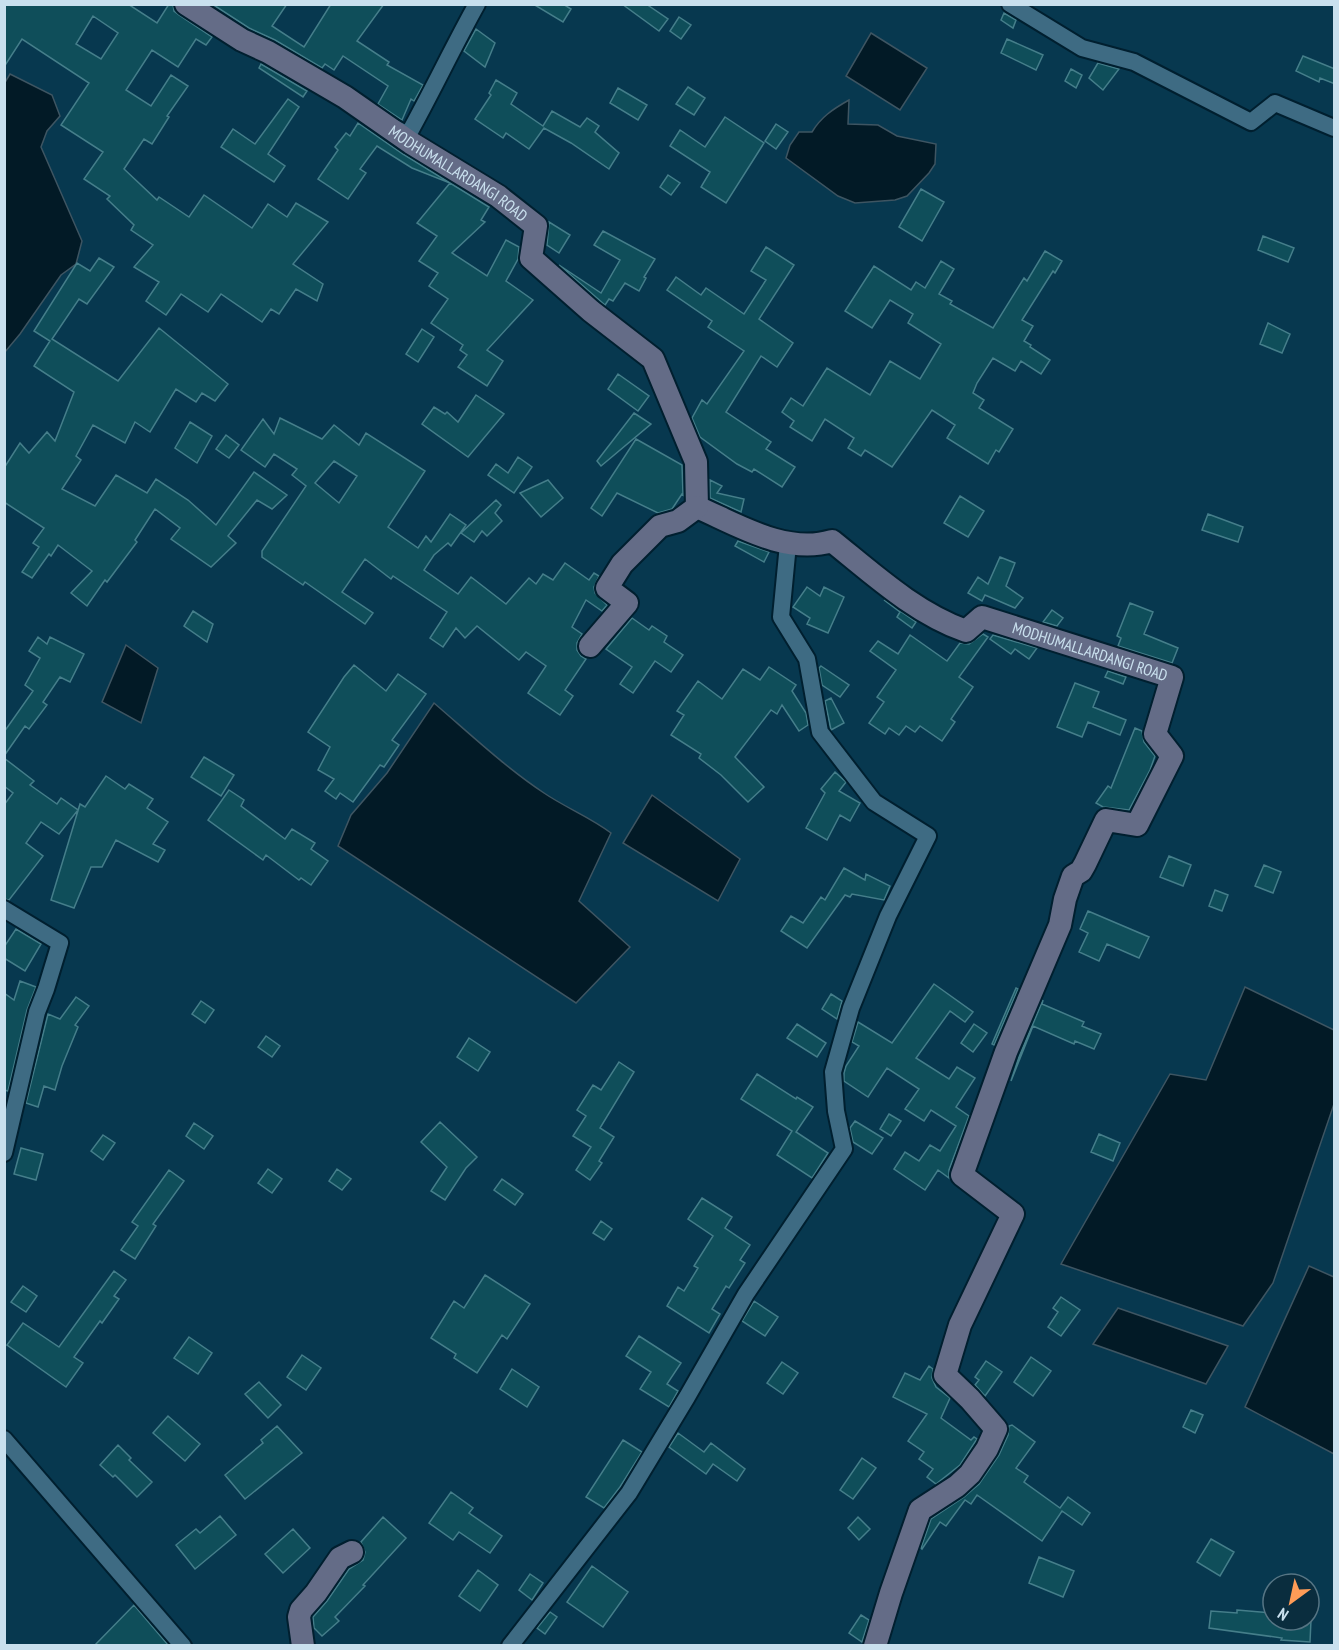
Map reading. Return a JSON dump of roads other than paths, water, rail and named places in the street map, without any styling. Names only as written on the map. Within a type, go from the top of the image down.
[{"type":"street","name":"MODHUMALLARDANGI ROAD","points":[[186,4],[242,40],[268,52],[345,97],[411,143],[498,196],[536,226],[531,258],[591,311],[653,359],[696,462],[697,507],[772,540],[788,544],[818,545],[832,541],[889,586],[946,624],[966,631],[982,617],[1172,677],[1155,734],[1172,756],[1137,825],[1106,820],[1081,871],[1073,876],[1065,899],[1060,925],[1006,1052],[962,1175],[1013,1214],[960,1325],[945,1375],[996,1429],[987,1449],[970,1474],[957,1486],[921,1510],[891,1593],[875,1646]]},
{"type":"street","points":[[378,119],[408,135],[429,99],[451,50],[477,4]]},
{"type":"street","points":[[1010,4],[1082,48],[1134,62],[1251,122],[1275,104],[1335,128]]},
{"type":"street","points":[[590,646],[627,603],[607,588],[622,564],[660,525],[678,521],[697,507]]},
{"type":"street","points":[[510,1646],[628,1493],[747,1294],[844,1149],[836,1111],[833,1072],[851,1008],[888,916],[928,836],[874,802],[820,732],[807,659],[781,617],[788,544]]},
{"type":"street","points":[[4,909],[60,943],[37,1012],[4,1154]]},
{"type":"street","points":[[4,1439],[183,1646]]},
{"type":"street","points":[[303,1646],[299,1617],[301,1610],[316,1593],[340,1558],[352,1552]]},
{"type":"water","points":[[871,33],[927,68],[900,110],[846,76]]},
{"type":"water","points":[[10,74],[52,95],[60,116],[47,131],[41,147],[82,241],[76,264],[61,275],[5,352],[4,84]]},
{"type":"water","points":[[849,100],[848,124],[878,125],[897,136],[936,144],[935,164],[907,196],[895,200],[855,203],[838,196],[786,158],[790,145],[799,132],[812,132],[828,114]]},
{"type":"water","points":[[126,645],[158,668],[141,723],[102,702]]},
{"type":"water","points":[[434,703],[515,772],[552,798],[611,833],[579,901],[630,947],[576,1003],[338,846],[351,815],[387,773]]},
{"type":"water","points":[[652,795],[740,859],[718,901],[623,843]]},
{"type":"water","points":[[1245,987],[1334,1030],[1334,1104],[1273,1283],[1243,1326],[1061,1264],[1170,1074],[1206,1080]]},
{"type":"water","points":[[1309,1266],[1334,1277],[1334,1454],[1245,1407]]},
{"type":"water","points":[[1118,1308],[1228,1346],[1206,1384],[1093,1344]]}]
